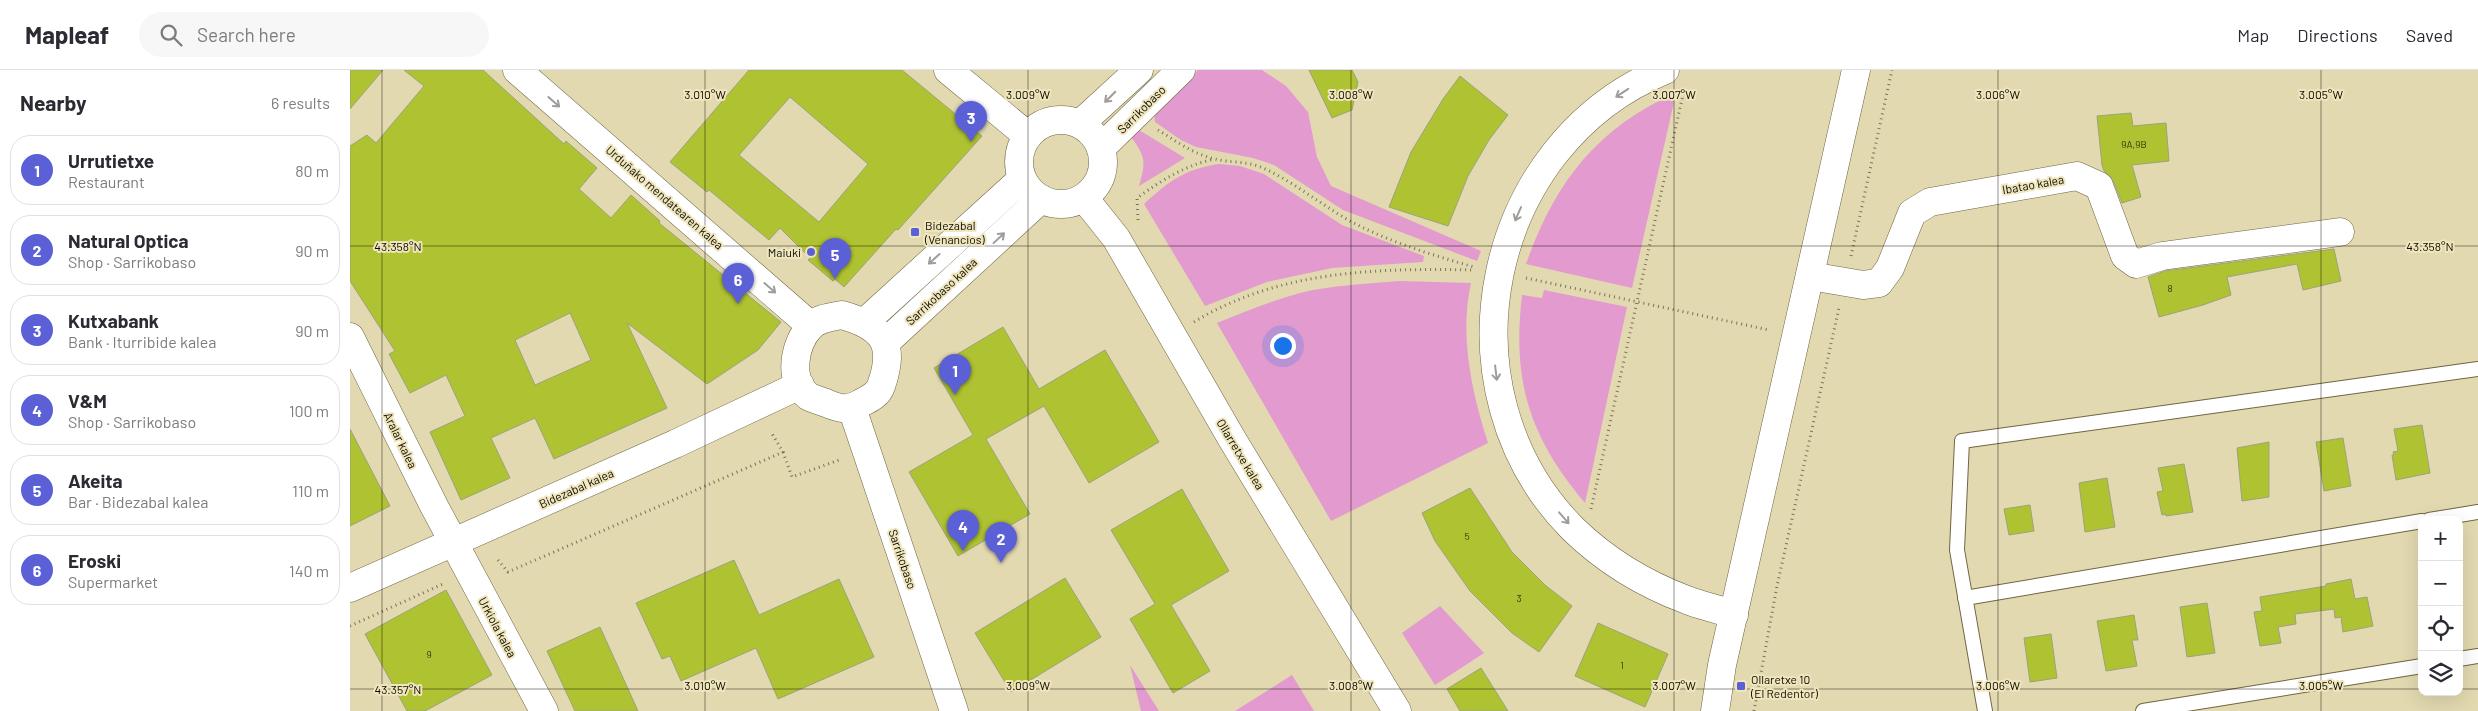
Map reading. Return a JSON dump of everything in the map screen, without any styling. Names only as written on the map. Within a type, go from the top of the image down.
[{"type":"street","name":"Urduñako mendatearen kalea","points":[[517,70],[811,326]]},
{"type":"street","points":[[948,70],[1028,136]]},
{"type":"street","points":[[1080,124],[1140,70]]},
{"type":"street","name":"Sarrikobaso","points":[[1101,148],[1181,70]]},
{"type":"street","points":[[1665,70],[1625,91],[1598,110],[1552,156],[1518,212],[1506,243],[1499,272],[1493,317],[1496,377],[1504,410],[1523,458],[1550,502],[1573,528],[1598,552],[1641,580],[1688,601],[1734,615]]},
{"type":"street","points":[[1715,711],[1722,665],[1856,70]]},
{"type":"street","points":[[1066,120],[1080,124],[1090,130],[1101,148],[1104,163],[1101,176],[1094,189],[1084,198],[1062,205],[1041,199],[1030,190],[1022,179],[1019,157],[1028,136],[1038,127],[1052,121],[1066,120]]},
{"type":"street","name":"Ibatao kalea","points":[[1810,276],[1862,285],[1879,284],[1890,268],[1912,213],[1930,202],[2077,176],[2099,186],[2125,256],[2136,264],[2162,256],[2340,232]]},
{"type":"street","points":[[865,322],[1022,179]]},
{"type":"street","name":"Ollarretxe kalea","points":[[1084,198],[1116,238],[1232,439],[1396,711]]},
{"type":"street","name":"Sarrikobaso kalea","points":[[886,342],[1041,199]]},
{"type":"street","points":[[842,315],[865,322],[886,342],[889,362],[880,389],[875,396],[852,408],[842,409],[808,396],[800,385],[794,362],[802,339],[811,326],[825,318],[842,315]]},
{"type":"street","name":"Aralar kalea","points":[[350,338],[453,542]]},
{"type":"street","name":"Bidezabal kalea","points":[[350,588],[676,444],[800,385]]},
{"type":"street","name":"Sarrikobaso","points":[[852,408],[954,711]]},
{"type":"street","name":"Urkiola kalea","points":[[453,542],[544,711]]},
{"type":"lane","points":[[1985,711],[1957,550],[1962,441],[2478,369]]},
{"type":"lane","points":[[2454,516],[2478,512]]},
{"type":"lane","points":[[1965,598],[2418,522]]},
{"type":"lane","points":[[2463,658],[2478,656]]},
{"type":"lane","points":[[2143,711],[2418,667]]},
{"type":"path","points":[[1754,711],[1777,586],[1892,70]]},
{"type":"path","points":[[1590,515],[1684,89]]},
{"type":"path","points":[[1154,128],[1196,153],[1214,159],[1261,167],[1288,181],[1319,203],[1372,232],[1475,269],[1377,270],[1298,281],[1250,295],[1219,307],[1173,335]]},
{"type":"path","points":[[1138,222],[1137,198],[1171,174],[1193,164],[1214,159]]},
{"type":"path","points":[[1520,277],[1636,300],[1797,336]]},
{"type":"path","points":[[772,432],[783,452],[792,477],[849,456]]},
{"type":"path","points":[[498,560],[508,572],[783,452]]},
{"type":"path","points":[[350,626],[448,582]]},
{"type":"shaded area","points":[[1198,70],[1262,70],[1286,86],[1308,112],[1317,157],[1331,186],[1481,251],[1477,261],[1343,210],[1274,165],[1253,158],[1196,147],[1181,140],[1155,122],[1154,113]]},
{"type":"shaded area","points":[[1676,93],[1632,288],[1526,264],[1550,208],[1582,162],[1601,141],[1623,123],[1648,107]]},
{"type":"shaded area","points":[[1139,130],[1185,158],[1139,186],[1144,165],[1140,150],[1131,137]]},
{"type":"shaded area","points":[[1219,164],[1240,166],[1264,174],[1342,225],[1424,256],[1423,262],[1332,268],[1267,282],[1205,306],[1144,204],[1178,177],[1196,169]]},
{"type":"shaded area","points":[[1399,281],[1471,283],[1466,323],[1469,364],[1472,384],[1488,443],[1331,521],[1217,323],[1268,303],[1312,290]]},
{"type":"shaded area","points":[[1544,290],[1627,307],[1585,503],[1550,454],[1529,406],[1523,381],[1520,354],[1522,295],[1542,298]]},
{"type":"shaded area","points":[[1440,606],[1484,653],[1435,685],[1402,633]]},
{"type":"shaded area","points":[[1130,665],[1159,711],[1141,711]]},
{"type":"shaded area","points":[[1292,675],[1314,711],[1235,711]]},
{"type":"building","points":[[350,70],[383,70],[350,109]]},
{"type":"building","points":[[404,70],[483,70],[564,144],[566,141],[597,168],[579,189],[611,218],[631,195],[660,221],[659,223],[781,322],[758,350],[707,384],[627,323],[667,408],[554,459],[535,418],[491,438],[510,478],[461,500],[430,432],[465,416],[446,375],[410,393],[389,354],[395,351],[350,281],[350,146],[367,135],[376,143],[424,86]],"holes":[[[570,313],[591,360],[535,385],[515,340]]]},
{"type":"building","points":[[749,70],[902,70],[982,136],[844,287],[835,279],[833,281],[808,260],[810,258],[780,228],[769,240],[709,190],[707,192],[670,162]],"holes":[[[790,97],[868,164],[819,222],[739,155]]]},
{"type":"building","points":[[1309,70],[1352,70],[1358,82],[1352,110],[1332,118]]},
{"type":"building","points":[[1460,76],[1508,115],[1489,140],[1468,176],[1448,226],[1389,207],[1411,152],[1443,99]]},
{"type":"building","points":[[2131,113],[2133,126],[2166,123],[2169,161],[2132,165],[2141,197],[2122,203],[2113,180],[2104,171],[2102,165],[2097,116]]},
{"type":"building","points":[[2334,249],[2341,281],[2303,290],[2297,264],[2227,277],[2231,295],[2159,317],[2148,277],[2165,271]]},
{"type":"building","points":[[1003,327],[1039,389],[1105,350],[1159,442],[1089,483],[1044,406],[986,439],[1030,514],[958,556],[909,472],[973,435],[934,368]]},
{"type":"building","points":[[2422,425],[2430,473],[2396,480],[2392,455],[2394,455],[2393,452],[2398,451],[2394,429]]},
{"type":"building","points":[[350,429],[390,506],[350,526]]},
{"type":"building","points":[[2343,438],[2351,486],[2324,491],[2316,442]]},
{"type":"building","points":[[2269,442],[2269,497],[2242,501],[2237,448]]},
{"type":"building","points":[[2184,464],[2193,512],[2162,515],[2157,492],[2163,491],[2158,468]]},
{"type":"building","points":[[2107,478],[2115,527],[2085,532],[2079,483]]},
{"type":"building","points":[[1470,488],[1512,552],[1545,585],[1572,606],[1539,652],[1512,633],[1470,591],[1435,541],[1422,513]]},
{"type":"building","points":[[1182,489],[1229,571],[1171,605],[1210,671],[1173,693],[1130,619],[1155,604],[1111,530]]},
{"type":"building","points":[[2030,505],[2034,531],[2009,535],[2004,509]]},
{"type":"building","points":[[734,560],[759,615],[839,579],[874,657],[778,699],[756,648],[681,681],[670,656],[662,659],[636,603]]},
{"type":"building","points":[[1065,578],[1101,637],[1011,692],[975,633]]},
{"type":"building","points":[[2351,579],[2355,599],[2367,597],[2373,626],[2343,632],[2341,617],[2335,618],[2334,609],[2295,614],[2296,624],[2278,627],[2281,643],[2260,646],[2254,612],[2262,611],[2260,597],[2326,586],[2326,584]]},
{"type":"building","points":[[446,590],[492,675],[425,711],[407,711],[365,634]]},
{"type":"building","points":[[2207,603],[2215,653],[2187,657],[2180,607]]},
{"type":"building","points":[[2134,615],[2138,640],[2132,640],[2137,666],[2106,671],[2097,621]]},
{"type":"building","points":[[1598,623],[1668,654],[1645,707],[1575,676]]},
{"type":"building","points":[[600,627],[638,711],[575,711],[547,651]]},
{"type":"building","points":[[2051,634],[2057,678],[2030,682],[2024,638]]},
{"type":"building","points":[[1481,668],[1508,711],[1460,711],[1447,689]]},
{"type":"place","name":"Kutxabank","points":[[971,142]]},
{"type":"place","name":"Bidezabal (Venancios)","points":[[915,232]]},
{"type":"place","name":"Maiuki","points":[[811,252]]},
{"type":"place","name":"Akeita","points":[[835,279]]},
{"type":"place","name":"Eroski","points":[[738,304]]},
{"type":"place","name":"Urrutietxe","points":[[955,395]]},
{"type":"place","name":"V&M","points":[[963,551]]},
{"type":"place","name":"Natural Optica","points":[[1001,563]]},
{"type":"place","name":"Ollaretxe 10 (El Redentor)","points":[[1741,686]]}]
